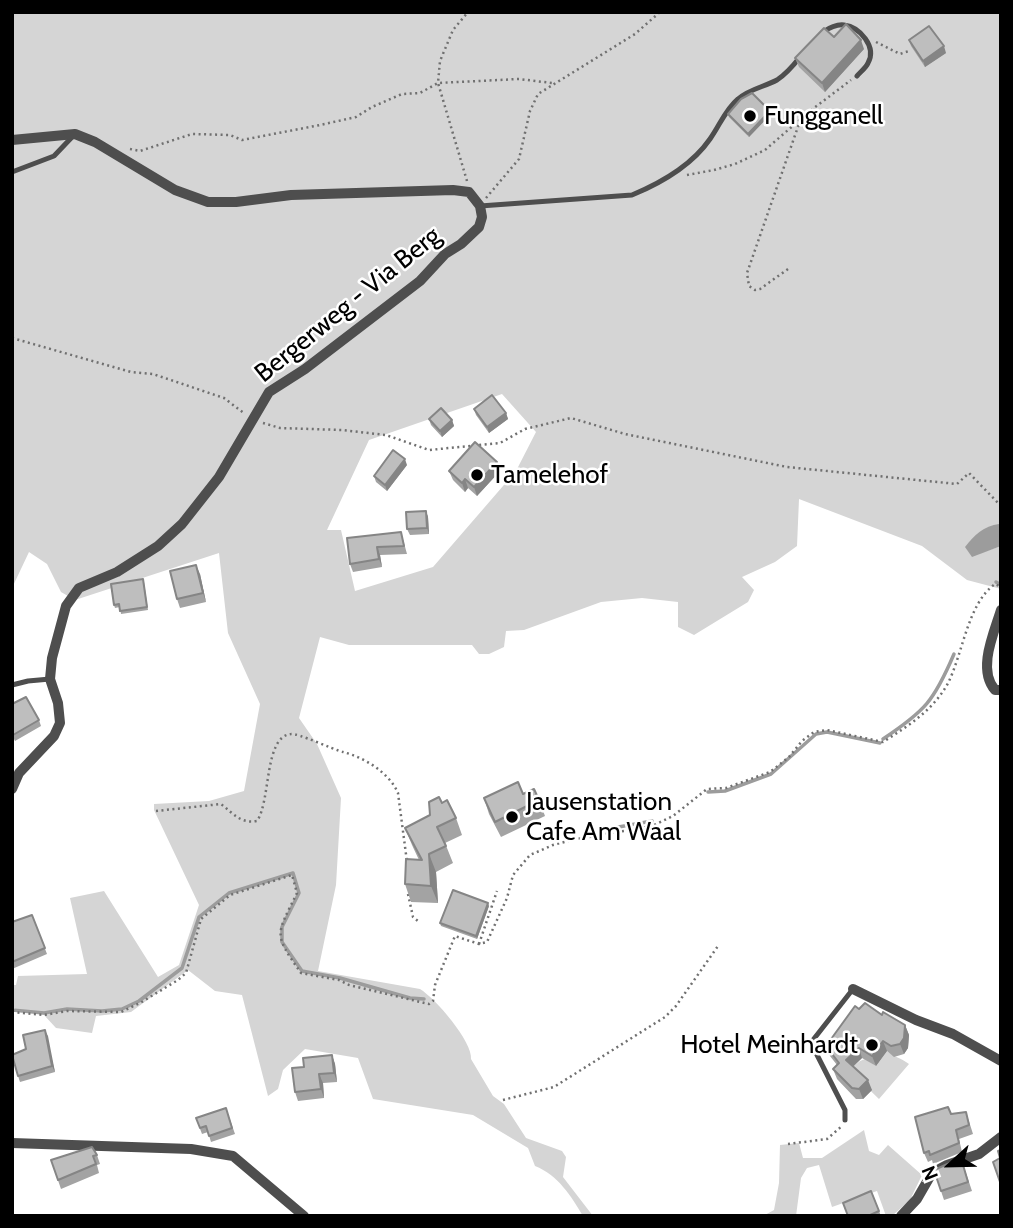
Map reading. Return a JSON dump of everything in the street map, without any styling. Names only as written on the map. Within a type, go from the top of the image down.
[{"type":"street","name":"Bergerweg - Via Berg","points":[[12,789],[19,773],[54,736],[60,723],[58,703],[50,679],[52,658],[66,606],[79,588],[117,572],[139,559],[176,530],[219,477],[269,392],[305,369],[420,281],[445,254],[461,244],[479,227],[482,217],[480,206],[469,192],[453,190],[291,195],[236,202],[208,202],[175,190],[95,142],[75,134]]},
{"type":"street","points":[[12,140],[75,134]]},
{"type":"street","points":[[1001,610],[987,665],[991,685],[995,690],[1001,690]]},
{"type":"street","points":[[853,989],[916,1020],[948,1027],[1001,1061]]},
{"type":"street","points":[[901,1216],[917,1199],[932,1173],[979,1154],[1001,1137]]},
{"type":"street","points":[[12,1143],[191,1149],[233,1156],[304,1216]]},
{"type":"lane","points":[[813,42],[832,26],[854,28],[869,43],[871,55],[869,63],[857,76]]},
{"type":"lane","points":[[480,206],[632,195],[653,186],[694,157],[738,99],[786,73],[804,53]]},
{"type":"lane","points":[[12,172],[54,156],[75,134]]},
{"type":"lane","points":[[12,685],[50,679]]},
{"type":"lane","points":[[845,1121],[845,1110],[813,1047],[813,1040],[853,989]]},
{"type":"path","points":[[468,12],[453,30],[440,61],[438,83],[465,178],[470,187]]},
{"type":"path","points":[[480,206],[519,159],[530,111],[538,94],[635,34],[660,12]]},
{"type":"path","points":[[864,36],[900,54],[909,51]]},
{"type":"path","points":[[670,175],[714,170],[765,150],[857,76]]},
{"type":"path","points":[[129,149],[140,151],[192,134],[230,135],[242,141],[320,125],[356,117],[402,94],[420,93],[438,83],[519,79],[554,84]]},
{"type":"path","points":[[788,269],[760,289],[755,290],[747,281],[750,261],[800,121]]},
{"type":"path","points":[[12,338],[131,372],[153,374],[224,398],[251,419],[280,428],[386,435],[429,450],[500,443],[524,429],[571,418],[625,434],[787,467],[957,484],[969,473],[1001,506]]},
{"type":"path","points":[[12,1012],[44,1015],[67,1011],[121,1012],[140,1003],[178,980],[186,972],[201,919],[230,895],[292,875],[297,893],[281,926],[280,943],[301,973],[339,980],[349,985],[429,1004],[433,1001],[435,985],[455,936],[479,944],[487,942],[508,898],[513,876],[530,855],[572,840],[652,826],[673,816],[707,789],[726,788],[770,772],[814,732],[827,730],[883,742],[929,710],[946,688],[984,592],[995,584],[1001,587]]},
{"type":"path","points":[[156,811],[221,804],[240,819],[249,823],[257,821],[263,813],[268,772],[278,742],[284,736],[297,734],[328,748],[360,756],[394,786],[398,793],[407,869]]},
{"type":"path","points":[[408,891],[414,917],[419,922]]},
{"type":"path","points":[[479,944],[497,891]]},
{"type":"path","points":[[503,1100],[554,1087],[665,1017],[676,1006],[718,946]]},
{"type":"path","points":[[788,1144],[827,1139],[834,1135],[845,1121]]},
{"type":"shaded area","points":[[12,12],[1001,12],[1001,526],[999,524],[972,556],[1001,546],[1001,589],[967,580],[922,546],[799,499],[797,546],[775,562],[742,577],[754,590],[748,602],[694,635],[678,627],[678,602],[642,598],[601,602],[524,630],[506,631],[504,647],[489,654],[479,654],[472,645],[349,645],[320,637],[299,718],[317,744],[341,798],[336,885],[318,971],[420,989],[427,994],[460,1032],[471,1059],[493,1096],[504,1104],[526,1138],[562,1151],[566,1157],[563,1177],[593,1216],[583,1216],[557,1181],[535,1166],[528,1148],[473,1115],[373,1099],[358,1058],[305,1049],[283,1070],[278,1089],[268,1096],[242,995],[215,991],[188,970],[131,1012],[96,1016],[92,1033],[56,1028],[44,1015],[16,1010],[12,1005],[12,985],[16,985],[18,976],[87,974],[70,898],[104,891],[158,977],[179,965],[199,905],[154,810],[154,804],[209,801],[244,791],[260,704],[228,633],[219,553],[75,600],[61,592],[47,564],[29,552],[12,588]],"holes":[[[502,394],[536,432],[516,471],[433,567],[355,591],[341,530],[327,530],[369,440]]]},
{"type":"shaded area","points":[[999,524],[1001,546],[972,557],[965,547],[968,543],[984,529]]},
{"type":"shaded area","points":[[887,1051],[909,1064],[879,1099],[849,1070],[865,1059],[876,1066]]},
{"type":"shaded area","points":[[864,1130],[869,1151],[879,1155],[888,1145],[922,1175],[910,1200],[892,1216],[886,1216],[877,1191],[832,1207],[819,1165],[807,1168],[801,1178],[796,1216],[763,1216],[774,1210],[779,1183],[780,1145],[799,1143],[803,1158],[822,1158]]},
{"type":"building","points":[[846,24],[861,40],[822,83],[795,58],[824,28],[834,37]]},
{"type":"building","points":[[929,26],[944,46],[923,61],[909,40]]},
{"type":"building","points":[[752,93],[770,111],[748,134],[728,114],[741,99]]},
{"type":"building","points":[[492,395],[506,413],[487,427],[474,409]]},
{"type":"building","points":[[441,408],[452,420],[440,431],[429,419]]},
{"type":"building","points":[[475,442],[497,462],[474,487],[465,479],[462,483],[449,471]]},
{"type":"building","points":[[393,450],[405,459],[385,485],[374,476]]},
{"type":"building","points":[[426,511],[427,528],[407,529],[406,512]]},
{"type":"building","points":[[401,532],[404,546],[377,547],[379,559],[350,564],[347,538]]},
{"type":"building","points":[[196,565],[203,593],[177,599],[170,571]]},
{"type":"building","points":[[143,579],[147,607],[120,611],[119,604],[114,605],[111,584]]},
{"type":"building","points":[[26,697],[39,720],[13,735],[12,704]]},
{"type":"building","points":[[518,782],[523,794],[534,789],[539,800],[495,822],[484,798]]},
{"type":"building","points":[[439,797],[442,803],[447,800],[456,818],[437,827],[446,846],[429,854],[431,886],[405,884],[406,859],[422,860],[405,828],[430,815],[429,802]]},
{"type":"building","points":[[453,890],[488,903],[476,936],[440,923]]},
{"type":"building","points":[[32,915],[45,948],[12,962],[12,922]]},
{"type":"building","points":[[865,1003],[882,1015],[883,1012],[905,1025],[904,1038],[900,1044],[891,1046],[883,1041],[872,1056],[859,1048],[846,1060],[868,1080],[859,1089],[852,1088],[833,1069],[839,1063],[826,1046],[855,1006],[859,1009]]},
{"type":"building","points":[[45,1030],[52,1066],[18,1076],[12,1055],[26,1049],[23,1035]]},
{"type":"building","points":[[332,1055],[334,1073],[319,1074],[321,1089],[295,1092],[292,1068],[304,1067],[303,1058]]},
{"type":"building","points":[[948,1107],[951,1114],[966,1112],[969,1125],[956,1130],[959,1143],[930,1155],[929,1151],[924,1153],[915,1117]]},
{"type":"building","points":[[226,1108],[232,1128],[209,1136],[206,1126],[200,1128],[196,1118]]},
{"type":"building","points":[[92,1147],[97,1155],[93,1156],[96,1164],[58,1180],[51,1160]]},
{"type":"building","points":[[1001,1150],[1000,1182],[993,1162],[1000,1158],[998,1151]]},
{"type":"building","points":[[961,1158],[968,1182],[941,1191],[934,1170]]},
{"type":"building","points":[[871,1191],[879,1211],[868,1216],[848,1216],[843,1203]]},
{"type":"waterway","points":[[996,582],[1001,585]]},
{"type":"waterway","points":[[883,739],[927,704],[954,654]]},
{"type":"waterway","points":[[708,792],[725,791],[771,774],[816,734],[827,732],[880,743]]},
{"type":"waterway","points":[[613,828],[652,821]]},
{"type":"waterway","points":[[12,1010],[44,1013],[67,1009],[102,1011],[122,1009],[139,1001],[182,968],[199,917],[229,893],[293,873],[299,893],[282,927],[282,942],[302,971],[340,978],[410,998],[424,999]]},
{"type":"place","name":"Fungganell","points":[[750,116]]},
{"type":"place","name":"Tamelehof","points":[[477,475]]},
{"type":"place","name":"Jausenstation Cafe Am Waal","points":[[512,817]]},
{"type":"place","name":"Hotel Meinhardt","points":[[872,1045]]}]
